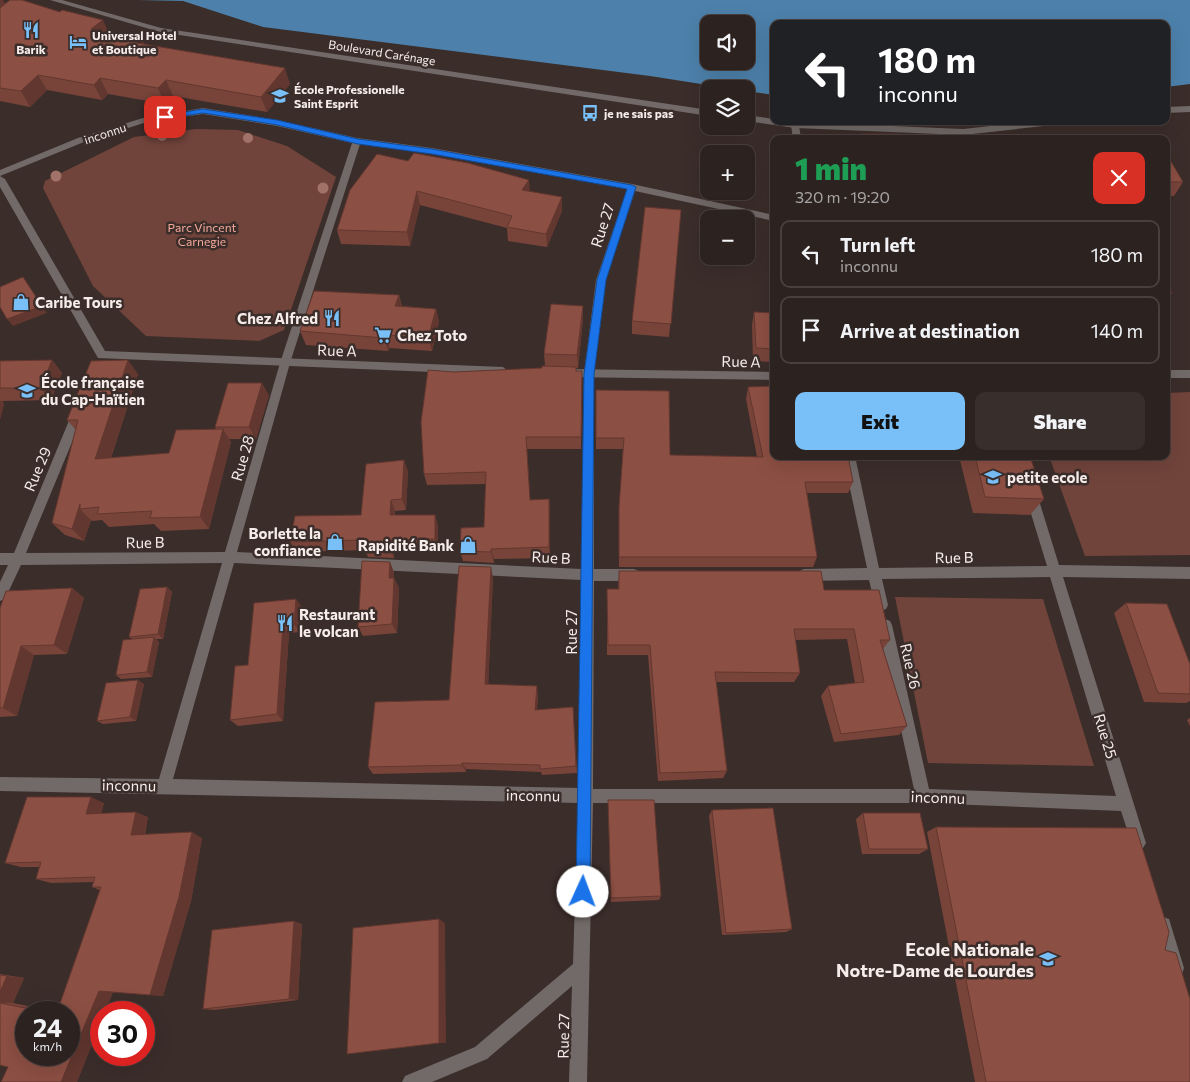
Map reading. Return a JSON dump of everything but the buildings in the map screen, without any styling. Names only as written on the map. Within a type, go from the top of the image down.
[{"type":"street","name":"Boulevard Carénage","points":[[54,0],[160,30],[700,112]]},
{"type":"street","points":[[1170,110],[1190,109]]},
{"type":"street","name":"inconnu","points":[[0,173],[81,140],[146,120],[203,111],[277,123],[358,141],[432,151],[632,187],[770,217]]},
{"type":"street","points":[[755,119],[770,121]]},
{"type":"street","points":[[796,135],[795,125],[949,135]]},
{"type":"street","points":[[971,135],[1036,125]]},
{"type":"street","name":"Rue 28","points":[[164,786],[285,363],[358,141]]},
{"type":"street","name":"Rue A","points":[[0,179],[101,360],[285,363],[511,371]]},
{"type":"street","name":"Rue 27","points":[[578,1082],[586,796],[589,374],[601,280],[632,187]]},
{"type":"street","name":"Rue A","points":[[550,373],[770,376]]},
{"type":"street","points":[[1170,374],[1190,374]]},
{"type":"street","name":"Rue 29","points":[[0,595],[18,558],[83,402]]},
{"type":"street","name":"Rue 26","points":[[850,460],[923,796]]},
{"type":"street","name":"Rue 25","points":[[1027,483],[1056,571],[1143,859]]},
{"type":"street","name":"Rue B","points":[[0,558],[130,559],[230,557],[587,575],[647,575]]},
{"type":"street","name":"Rue B","points":[[795,575],[1056,571],[1190,572]]},
{"type":"street","name":"inconnu","points":[[0,784],[586,796],[923,796],[1127,804]]},
{"type":"street","points":[[1160,915],[1179,980]]},
{"type":"street","points":[[411,1082],[481,1053],[581,968]]},
{"type":"green space","name":"Parc Vincent Carnegie","points":[[196,129],[238,130],[287,146],[336,177],[284,330],[259,341],[146,336],[93,286],[43,188],[45,181],[134,137]]},
{"type":"green space","points":[[1190,392],[1190,555],[1085,556],[1050,460],[1170,460],[1170,393]]},
{"type":"green space","points":[[895,597],[1043,599],[1094,766],[928,763]]},
{"type":"water","points":[[137,0],[1190,0],[1190,84],[1170,86],[1170,20],[770,20],[770,94],[755,92],[755,80],[700,80],[700,84],[263,27],[183,1]]},
{"type":"place","name":"Barik","points":[[31,30]]},
{"type":"place","name":"Universal Hotel et Boutique","points":[[78,42]]},
{"type":"place","name":"École Professionelle Saint Esprit","points":[[280,96]]},
{"type":"place","name":"je ne sais pas","points":[[590,113]]},
{"type":"place","name":"Caribe Tours","points":[[21,302]]},
{"type":"place","name":"Chez Alfred","points":[[332,318]]},
{"type":"place","name":"Chez Toto","points":[[383,335]]},
{"type":"place","name":"École française du Cap-Haïtien","points":[[27,391]]},
{"type":"place","name":"petite ecole","points":[[993,477]]},
{"type":"place","name":"Borlette la confiance","points":[[335,542]]},
{"type":"place","name":"Rapidité Bank","points":[[468,545]]},
{"type":"place","name":"Restaurant le volcan","points":[[285,623]]},
{"type":"place","name":"Ecole Nationale Notre-Dame de Lourdes","points":[[1048,959]]},
{"type":"route","points":[[165,117],[203,111],[277,123],[358,141],[432,151],[632,187],[601,280],[589,374],[586,796],[583,892]]}]
